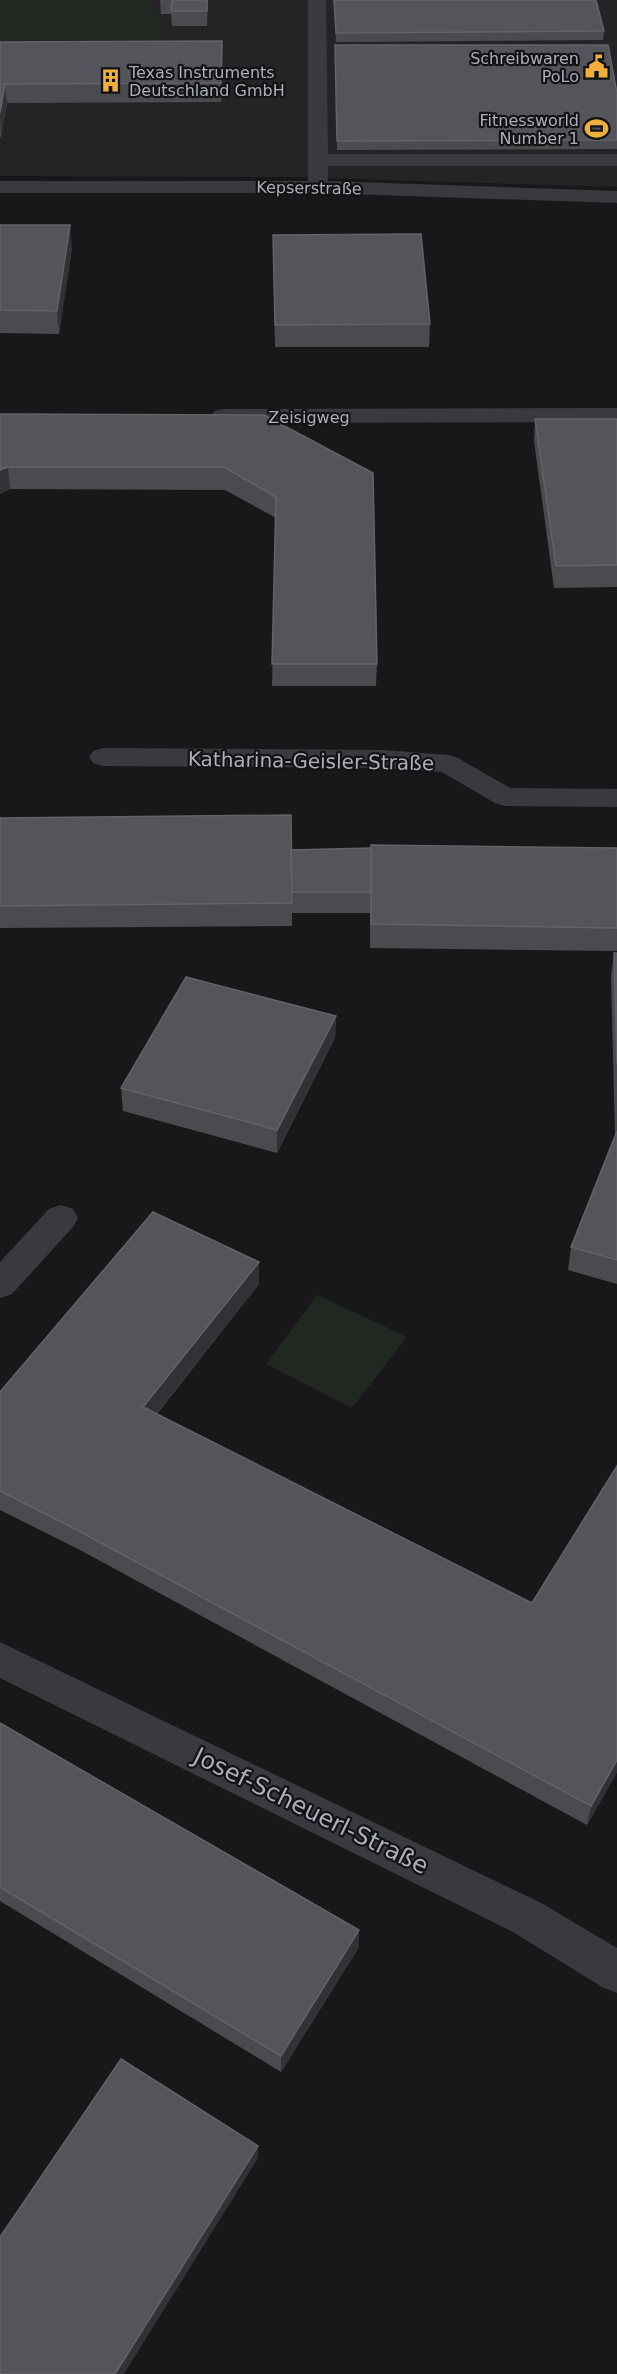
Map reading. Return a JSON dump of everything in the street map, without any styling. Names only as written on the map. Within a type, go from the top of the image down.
[{"type":"street","points":[[317,0],[318,187]]},
{"type":"street","points":[[318,160],[617,160]]},
{"type":"street","name":"Kepserstraße","points":[[0,187],[318,187],[617,197]]},
{"type":"street","name":"Zeisigweg","points":[[197,416],[617,415]]},
{"type":"street","name":"Katharina-Geisler-Straße","points":[[104,758],[385,759],[448,764],[505,797],[617,798]]},
{"type":"street","points":[[0,1285],[61,1218]]},
{"type":"street","name":"Josef-Scheuerl-Straße","points":[[0,1659],[528,1918],[617,1972]]},
{"type":"shaded area","points":[[0,0],[617,0],[617,187],[290,177],[0,176]]},
{"type":"shaded area","points":[[0,0],[152,0],[152,9],[162,18],[159,53],[0,60]]},
{"type":"shaded area","points":[[317,1295],[407,1337],[352,1408],[266,1364]]},
{"type":"building","points":[[172,0],[207,0],[207,11],[171,11]]},
{"type":"building","points":[[334,0],[596,0],[604,31],[336,33]]},
{"type":"building","points":[[222,41],[221,83],[5,84],[0,113],[0,42]]},
{"type":"building","points":[[335,45],[608,45],[617,93],[617,140],[337,141]]},
{"type":"building","points":[[0,225],[70,225],[57,311],[0,310]]},
{"type":"building","points":[[421,234],[430,324],[275,325],[273,235]]},
{"type":"building","points":[[0,414],[264,415],[373,473],[377,664],[272,664],[276,497],[224,467],[8,467],[0,470]]},
{"type":"building","points":[[535,419],[617,419],[617,565],[556,566]]},
{"type":"building","points":[[291,815],[292,903],[0,906],[0,818]]},
{"type":"building","points":[[371,845],[617,848],[617,928],[371,924]]},
{"type":"building","points":[[371,848],[371,892],[292,892],[291,850]]},
{"type":"building","points":[[614,953],[617,953],[617,1064]]},
{"type":"building","points":[[186,977],[336,1016],[277,1130],[121,1088]]},
{"type":"building","points":[[617,1131],[617,1260],[571,1247]]},
{"type":"building","points":[[153,1212],[259,1262],[143,1407],[532,1603],[617,1466],[617,1760],[591,1806],[77,1530],[0,1491],[0,1392]]},
{"type":"building","points":[[0,1723],[359,1930],[281,2056],[0,1887]]},
{"type":"building","points":[[121,2059],[258,2146],[115,2374],[0,2374],[0,2237]]},
{"type":"place","name":"Schreibwaren PoLo","points":[[597,67]]},
{"type":"place","name":"Texas Instruments Deutschland GmbH","points":[[111,81]]},
{"type":"place","name":"Fitnessworld Number 1","points":[[597,129]]}]
